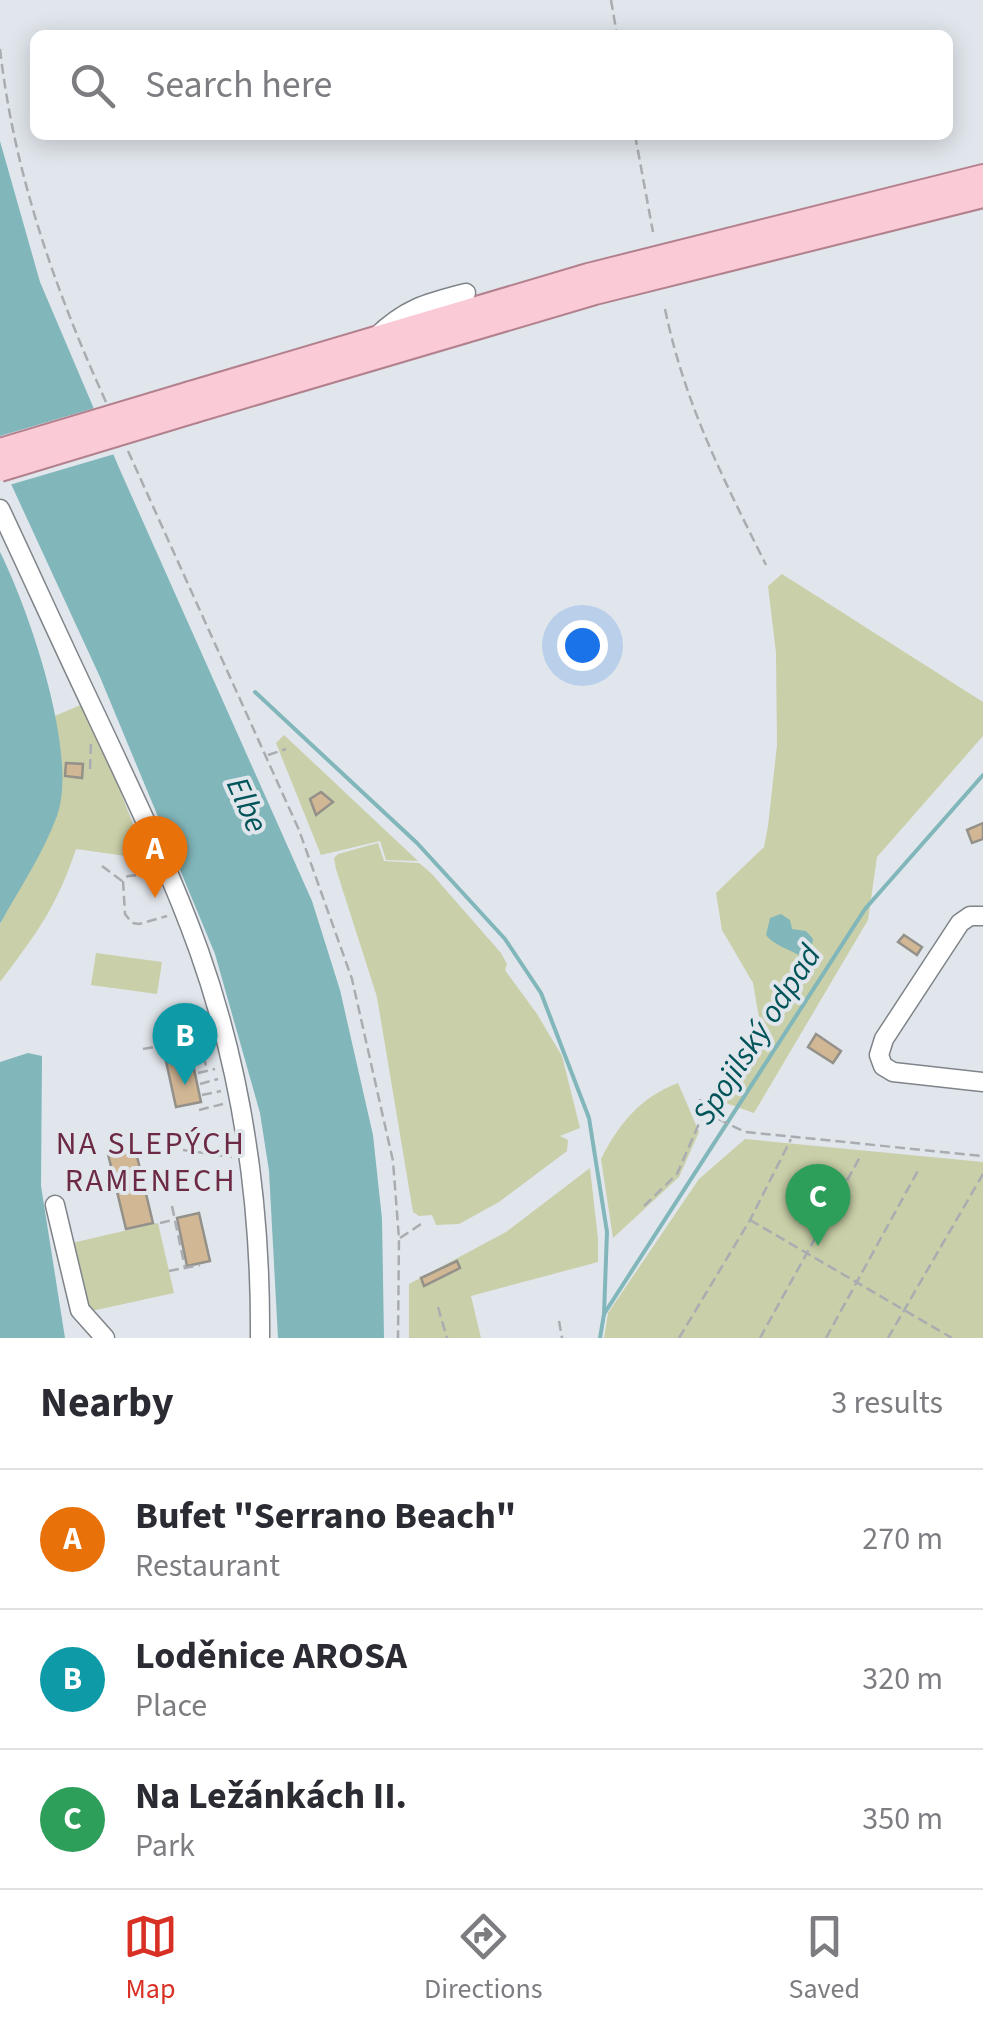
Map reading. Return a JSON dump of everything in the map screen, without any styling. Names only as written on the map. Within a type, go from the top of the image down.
[{"type":"main road","points":[[0,470],[376,337],[588,275],[983,176]]},
{"type":"main road","points":[[0,450],[595,293],[983,196]]},
{"type":"street","points":[[376,337],[414,307],[466,293]]},
{"type":"street","points":[[0,509],[168,873],[208,979],[235,1082],[249,1156],[260,1338]]},
{"type":"street","points":[[983,916],[970,916],[960,923],[881,1044],[879,1055],[883,1066],[892,1072],[983,1082]]},
{"type":"street","points":[[55,1204],[80,1310],[104,1338]]},
{"type":"path","points":[[610,0],[616,30]]},
{"type":"path","points":[[0,49],[15,139],[45,256],[105,400]]},
{"type":"path","points":[[636,140],[652,232]]},
{"type":"path","points":[[665,308],[674,352],[700,431],[766,566]]},
{"type":"path","points":[[129,453],[299,830],[360,1006],[393,1160],[399,1239],[398,1338]]},
{"type":"path","points":[[266,756],[286,748]]},
{"type":"path","points":[[102,866],[123,882]]},
{"type":"path","points":[[168,873],[128,876],[123,882],[124,914],[132,923],[139,924],[183,911]]},
{"type":"path","points":[[144,1050],[200,1039],[207,1071]]},
{"type":"path","points":[[198,1073],[207,1071],[235,1082]]},
{"type":"path","points":[[200,1084],[235,1082]]},
{"type":"path","points":[[202,1095],[235,1082]]},
{"type":"path","points":[[199,1110],[235,1082]]},
{"type":"path","points":[[644,1206],[676,1174],[704,1112],[700,1099]]},
{"type":"path","points":[[704,1112],[734,1128],[983,1156]]},
{"type":"path","points":[[680,1338],[750,1220],[792,1137]]},
{"type":"path","points":[[183,1150],[224,1158],[249,1156]]},
{"type":"path","points":[[760,1338],[860,1157]]},
{"type":"path","points":[[826,1338],[920,1167]]},
{"type":"path","points":[[888,1338],[983,1174]]},
{"type":"path","points":[[172,1206],[185,1268]]},
{"type":"path","points":[[160,1223],[175,1220]]},
{"type":"path","points":[[750,1220],[952,1338]]},
{"type":"path","points":[[399,1239],[424,1222]]},
{"type":"path","points":[[169,1272],[200,1265]]},
{"type":"path","points":[[438,1307],[447,1338]]},
{"type":"path","points":[[558,1321],[562,1338]]},
{"type":"green space","points":[[782,574],[983,702],[983,736],[877,857],[868,920],[754,1113],[717,1100],[759,1053],[756,1044],[762,1035],[753,983],[722,930],[716,893],[764,847],[777,745],[776,653],[768,586]]},
{"type":"green space","points":[[85,703],[147,859],[76,849],[44,919],[0,982],[0,925],[62,785],[55,716]]},
{"type":"green space","points":[[284,735],[418,861],[386,860],[380,841],[321,855],[276,743]]},
{"type":"green space","points":[[378,843],[384,861],[419,863],[431,873],[501,953],[507,964],[505,970],[562,1056],[580,1128],[560,1136],[568,1140],[567,1151],[499,1202],[459,1224],[436,1225],[432,1215],[419,1216],[413,1212],[377,997],[336,869],[334,858],[338,854]]},
{"type":"green space","points":[[96,953],[162,962],[157,994],[91,985]]},
{"type":"green space","points":[[678,1083],[699,1132],[679,1177],[613,1238],[601,1159],[632,1113]]},
{"type":"green space","points":[[745,1139],[983,1162],[983,1338],[604,1338],[608,1313],[699,1179]]},
{"type":"green space","points":[[590,1168],[598,1262],[471,1296],[481,1338],[409,1338],[409,1284],[506,1232]]},
{"type":"green space","points":[[158,1223],[174,1293],[87,1312],[72,1243]]},
{"type":"water","name":"Elbe","points":[[0,141],[40,282],[312,901],[340,990],[373,1135],[382,1219],[384,1338],[278,1338],[269,1171],[260,1113],[215,954],[100,677],[0,460]]},
{"type":"water","points":[[0,552],[48,682],[61,757],[62,789],[51,830],[0,924]]},
{"type":"water","points":[[781,914],[790,920],[792,929],[806,931],[813,939],[804,955],[782,947],[766,935],[770,918]]},
{"type":"water","points":[[28,1053],[42,1056],[41,1186],[65,1338],[0,1338],[0,1062]]},
{"type":"pier","points":[[98,407],[118,453],[6,486],[0,472],[0,436]]},
{"type":"building","points":[[66,763],[83,764],[82,778],[65,776]]},
{"type":"building","points":[[321,792],[333,802],[316,815],[310,799]]},
{"type":"building","points":[[983,823],[983,839],[972,843],[967,830]]},
{"type":"building","points":[[904,935],[922,947],[917,955],[898,942]]},
{"type":"building","points":[[816,1034],[841,1051],[833,1063],[808,1047]]},
{"type":"building","points":[[189,1046],[201,1102],[176,1107],[164,1052]]},
{"type":"building","points":[[135,1148],[153,1223],[126,1229],[108,1154]]},
{"type":"building","points":[[199,1213],[210,1261],[187,1266],[177,1218]]},
{"type":"building","points":[[457,1261],[460,1268],[424,1286],[421,1278]]},
{"type":"waterway","points":[[255,692],[417,843],[505,939],[541,993],[589,1118],[607,1232],[604,1314]]},
{"type":"waterway","name":"Spojilský odpad","points":[[600,1338],[604,1314],[865,909],[983,775]]},
{"type":"place","name":"Bufet \"Serrano Beach\"","points":[[155,898]]},
{"type":"place","name":"Loděnice AROSA","points":[[185,1085]]},
{"type":"place","name":"Na Ležánkách II.","points":[[818,1246]]},
{"type":"district","name":"NA SLEPÝCH RAMENECH","points":[[151,1162]]}]
